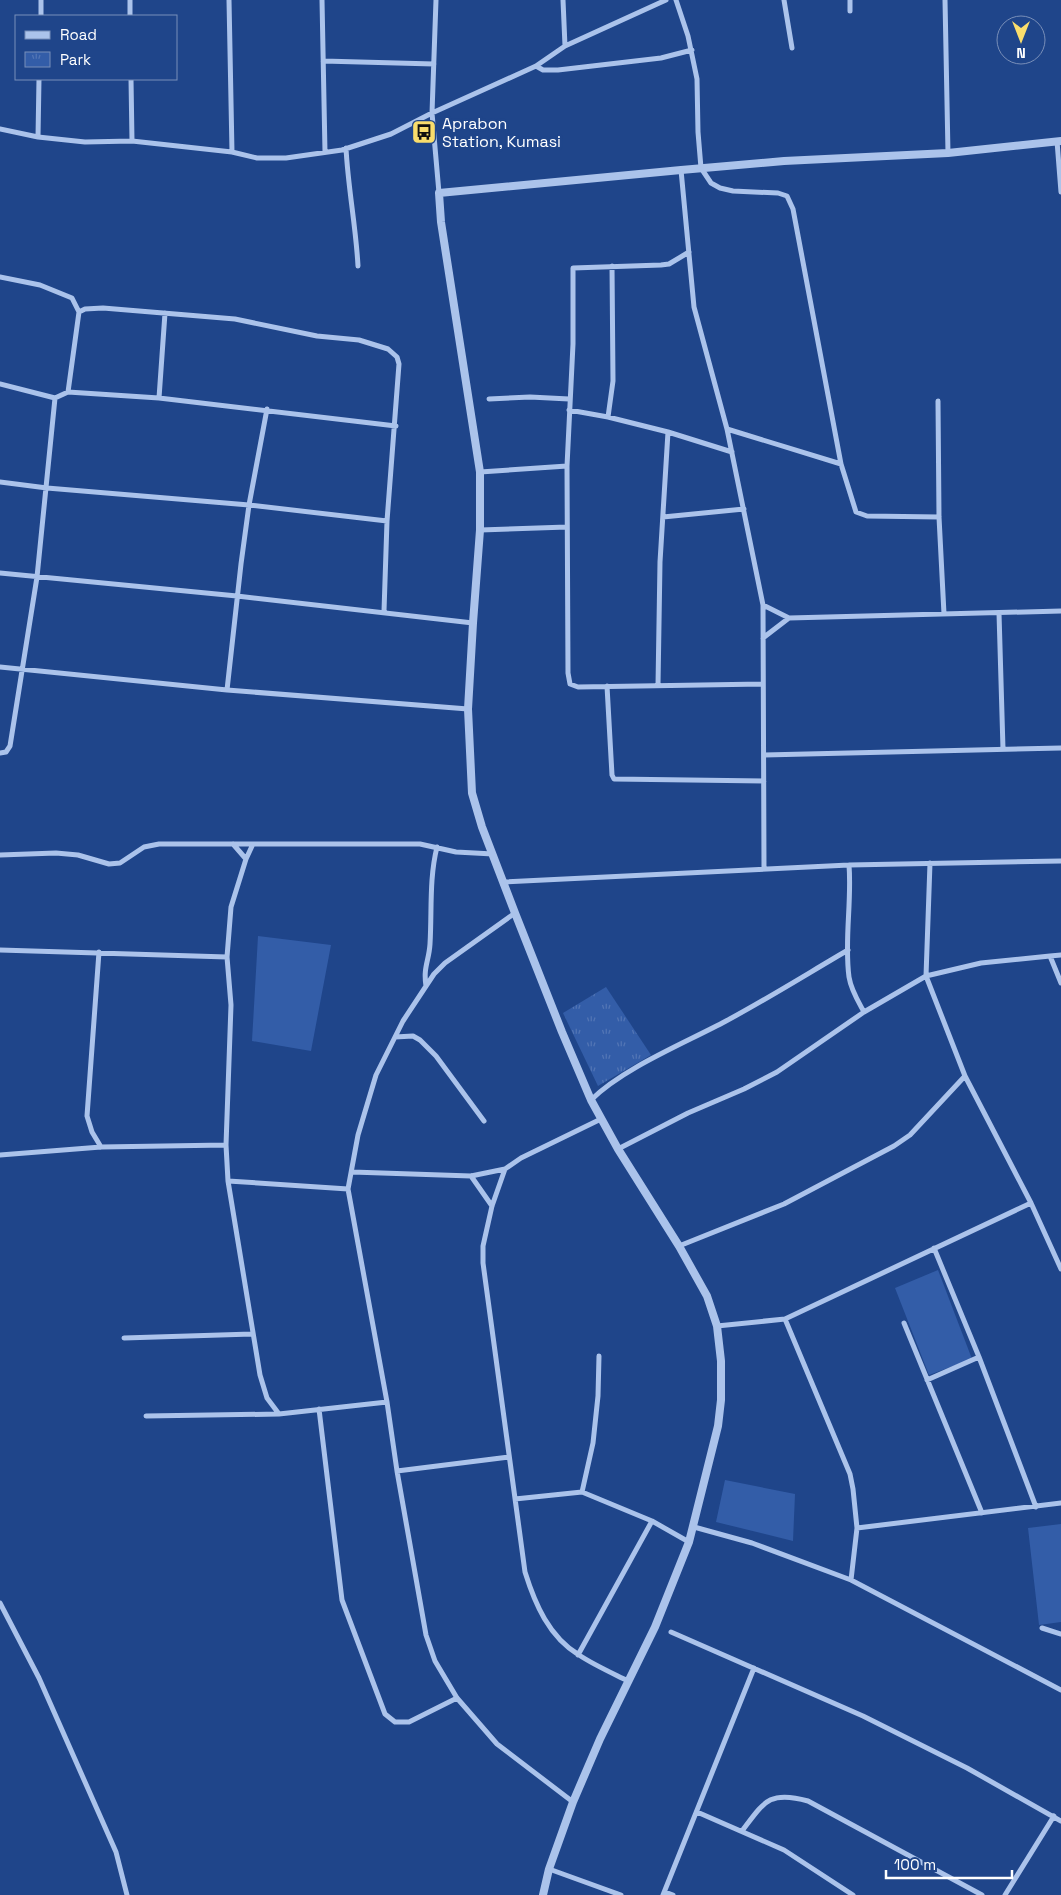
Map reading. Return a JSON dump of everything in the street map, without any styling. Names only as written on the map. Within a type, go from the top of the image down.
[{"type":"street","points":[[40,15],[41,0]]},
{"type":"street","points":[[130,0],[130,15]]},
{"type":"street","points":[[229,0],[232,152]]},
{"type":"street","points":[[322,0],[325,152]]},
{"type":"street","points":[[436,0],[432,113],[441,222],[480,472],[480,530],[468,709],[472,793],[514,913],[591,1100],[618,1149],[679,1246],[707,1296],[717,1326],[721,1361],[718,1426],[694,1527],[655,1627],[628,1681],[573,1802],[549,1868],[543,1895]]},
{"type":"street","points":[[563,0],[565,46]]},
{"type":"street","points":[[0,129],[38,138],[85,142],[132,141],[232,152],[257,158],[286,158],[346,148],[391,134],[432,113],[536,66],[565,46],[666,0]]},
{"type":"street","points":[[676,0],[692,50],[697,79],[701,168],[711,183],[720,188],[734,191],[778,193],[787,196],[793,209],[841,464],[856,512],[867,516],[939,517]]},
{"type":"street","points":[[784,0],[792,48]]},
{"type":"street","points":[[850,0],[850,11]]},
{"type":"street","points":[[945,0],[948,153]]},
{"type":"street","points":[[536,66],[543,70],[558,70],[661,58],[692,50]]},
{"type":"street","points":[[323,61],[434,64]]},
{"type":"street","points":[[38,138],[39,80]]},
{"type":"street","points":[[131,80],[132,141]]},
{"type":"street","points":[[439,193],[784,161],[948,153],[1059,141],[1061,192]]},
{"type":"street","points":[[346,148],[348,188],[356,238],[358,266]]},
{"type":"street","points":[[681,170],[694,307],[727,429],[764,605],[764,869]]},
{"type":"street","points":[[689,252],[669,264],[573,268],[573,344],[568,410],[567,466],[568,673],[570,684],[578,687],[764,684]]},
{"type":"street","points":[[608,417],[613,381],[612,266]]},
{"type":"street","points":[[0,277],[40,285],[72,298],[79,312],[68,392]]},
{"type":"street","points":[[79,312],[85,308],[103,308],[235,319],[317,336],[359,340],[388,349],[397,357],[399,364],[396,426],[387,520],[384,611]]},
{"type":"street","points":[[159,398],[165,313]]},
{"type":"street","points":[[0,384],[56,398],[68,392],[159,398],[267,409],[396,426]]},
{"type":"street","points":[[490,399],[530,397],[569,399]]},
{"type":"street","points":[[0,753],[6,752],[10,746],[37,577],[56,398]]},
{"type":"street","points":[[938,401],[939,517],[944,614]]},
{"type":"street","points":[[227,690],[249,505],[267,409]]},
{"type":"street","points":[[568,410],[608,417],[668,432],[732,452]]},
{"type":"street","points":[[727,429],[841,464]]},
{"type":"street","points":[[658,685],[660,562],[668,432]]},
{"type":"street","points":[[480,472],[567,466]]},
{"type":"street","points":[[0,482],[387,520]]},
{"type":"street","points":[[663,517],[744,509]]},
{"type":"street","points":[[480,530],[567,527]]},
{"type":"street","points":[[0,574],[238,596],[473,622]]},
{"type":"street","points":[[764,605],[790,618],[1061,611]]},
{"type":"street","points":[[998,613],[1003,749]]},
{"type":"street","points":[[764,638],[790,618]]},
{"type":"street","points":[[0,667],[227,690],[468,709]]},
{"type":"street","points":[[607,686],[612,775],[614,779],[764,781]]},
{"type":"street","points":[[764,755],[1061,748]]},
{"type":"street","points":[[0,856],[56,853],[78,855],[109,864],[120,863],[144,847],[159,844],[420,844],[456,852],[493,854]]},
{"type":"street","points":[[233,844],[246,859]]},
{"type":"street","points":[[253,844],[246,859],[231,907],[228,957],[231,1005],[226,1145],[228,1181],[260,1375],[267,1398],[279,1414]]},
{"type":"street","points":[[426,986],[424,974],[430,938],[430,880],[437,847]]},
{"type":"street","points":[[503,882],[849,865],[1061,861]]},
{"type":"street","points":[[930,863],[926,976],[965,1076],[1031,1203],[1061,1269]]},
{"type":"street","points":[[849,865],[849,978],[853,992],[864,1012]]},
{"type":"street","points":[[514,913],[445,963],[434,974],[395,1037],[376,1075],[368,1097],[358,1135],[348,1189],[387,1402],[397,1471],[426,1635],[435,1661],[457,1698],[497,1744],[573,1802]]},
{"type":"street","points":[[0,950],[228,957]]},
{"type":"street","points":[[591,1100],[610,1084],[636,1068],[750,1008],[848,950]]},
{"type":"street","points":[[99,952],[88,1116],[92,1132],[101,1147]]},
{"type":"street","points":[[618,1149],[688,1113],[778,1072],[864,1012],[926,976],[981,963],[1061,954]]},
{"type":"street","points":[[1050,956],[1061,983]]},
{"type":"street","points":[[395,1037],[413,1036],[420,1040],[436,1056],[484,1121]]},
{"type":"street","points":[[679,1246],[784,1204],[894,1146],[910,1135],[965,1076]]},
{"type":"street","points":[[352,1172],[472,1176],[506,1169],[521,1158],[601,1119]]},
{"type":"street","points":[[0,1155],[101,1147],[226,1145]]},
{"type":"street","points":[[506,1169],[492,1206],[483,1246],[483,1263],[524,1572],[544,1620],[557,1636],[578,1655],[628,1681]]},
{"type":"street","points":[[472,1176],[492,1206]]},
{"type":"street","points":[[228,1181],[348,1189]]},
{"type":"street","points":[[717,1326],[785,1319],[1031,1203]]},
{"type":"street","points":[[934,1248],[979,1357],[1036,1507]]},
{"type":"street","points":[[785,1319],[850,1474],[856,1528],[851,1580]]},
{"type":"street","points":[[904,1324],[982,1513]]},
{"type":"street","points":[[124,1338],[252,1334]]},
{"type":"street","points":[[582,1492],[593,1443],[598,1396],[599,1356]]},
{"type":"street","points":[[927,1380],[979,1357]]},
{"type":"street","points":[[146,1416],[279,1414],[387,1402]]},
{"type":"street","points":[[319,1410],[342,1600],[385,1714],[395,1722],[409,1722],[457,1698]]},
{"type":"street","points":[[397,1471],[508,1457]]},
{"type":"street","points":[[515,1499],[582,1492],[652,1522],[689,1542]]},
{"type":"street","points":[[856,1528],[1061,1503]]},
{"type":"street","points":[[578,1655],[652,1522]]},
{"type":"street","points":[[694,1527],[752,1543],[851,1580],[1061,1690]]},
{"type":"street","points":[[0,1603],[38,1678],[116,1852],[127,1895]]},
{"type":"street","points":[[1042,1628],[1061,1634]]},
{"type":"street","points":[[671,1632],[863,1716],[967,1768],[1061,1821]]},
{"type":"street","points":[[673,1895],[664,1893],[754,1668]]},
{"type":"street","points":[[742,1831],[763,1803],[784,1796],[802,1799],[982,1895]]},
{"type":"street","points":[[697,1812],[784,1850],[853,1895]]},
{"type":"street","points":[[1004,1895],[1054,1816]]},
{"type":"street","points":[[549,1868],[621,1895]]},
{"type":"green space","points":[[258,936],[331,945],[311,1051],[252,1041]]},
{"type":"green space","points":[[606,987],[651,1055],[598,1086],[563,1013]]},
{"type":"green space","points":[[938,1270],[972,1359],[929,1375],[895,1288]]},
{"type":"green space","points":[[725,1480],[795,1494],[793,1541],[716,1522]]},
{"type":"green space","points":[[1061,1524],[1061,1622],[1039,1625],[1028,1528]]},
{"type":"place","name":"Aprabon Station, Kumasi","points":[[424,132]]}]
